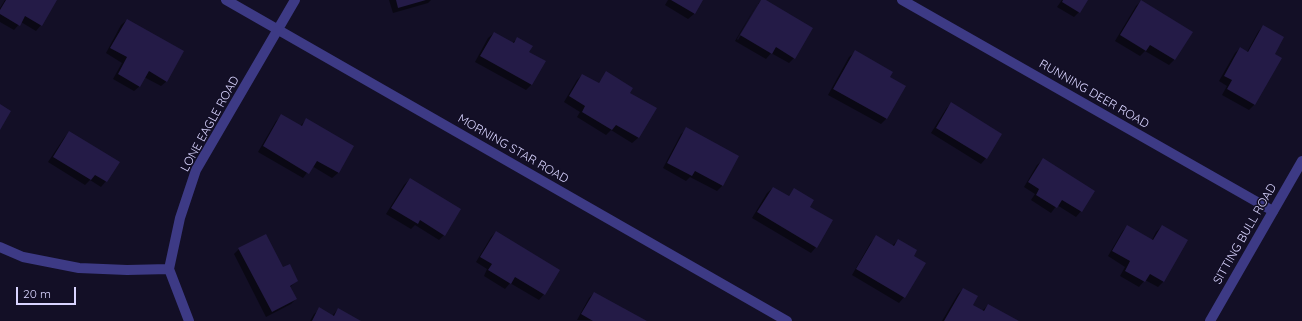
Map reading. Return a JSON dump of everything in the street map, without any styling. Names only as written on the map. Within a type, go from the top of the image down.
[{"type":"street","name":"MORNING STAR ROAD","points":[[226,0],[786,321]]},
{"type":"street","name":"LONE EAGLE ROAD","points":[[169,269],[180,218],[196,170],[295,0]]},
{"type":"street","name":"RUNNING DEER ROAD","points":[[902,0],[1273,211]]},
{"type":"street","name":"SITTING BULL ROAD","points":[[1210,321],[1302,161]]},
{"type":"street","points":[[0,246],[23,257],[79,268],[127,270],[169,269],[189,321]]},
{"type":"building","points":[[6,0],[57,0],[42,26],[25,16],[20,26],[0,14],[0,10]]},
{"type":"building","points":[[396,0],[426,0],[398,8]]},
{"type":"building","points":[[671,0],[703,0],[695,14]]},
{"type":"building","points":[[761,0],[766,0],[813,28],[795,59],[776,47],[772,54],[740,35]]},
{"type":"building","points":[[1063,0],[1088,0],[1080,13],[1062,2]]},
{"type":"building","points":[[1141,0],[1193,32],[1175,60],[1150,45],[1146,51],[1120,35]]},
{"type":"building","points":[[127,19],[184,51],[167,82],[149,71],[140,87],[118,74],[127,57],[110,48]]},
{"type":"building","points":[[1263,25],[1284,37],[1275,54],[1282,58],[1255,105],[1227,89],[1232,80],[1224,76],[1240,47],[1248,52]]},
{"type":"building","points":[[494,32],[514,43],[517,37],[533,46],[529,52],[546,61],[532,85],[480,56]]},
{"type":"building","points":[[855,50],[893,72],[890,77],[906,86],[887,119],[833,89]]},
{"type":"building","points":[[606,71],[633,88],[630,93],[657,108],[639,138],[616,125],[612,130],[582,112],[585,106],[569,96],[582,74],[599,83]]},
{"type":"building","points":[[951,102],[1002,134],[987,159],[936,128]]},
{"type":"building","points":[[0,104],[11,111],[0,130]]},
{"type":"building","points":[[281,114],[302,126],[306,118],[354,146],[339,173],[317,161],[309,174],[263,146]]},
{"type":"building","points":[[686,127],[739,156],[723,186],[695,171],[692,176],[667,163]]},
{"type":"building","points":[[69,131],[120,162],[107,182],[95,175],[91,180],[53,157]]},
{"type":"building","points":[[1043,158],[1095,191],[1082,212],[1062,200],[1057,208],[1036,195],[1039,189],[1028,182]]},
{"type":"building","points":[[410,178],[461,209],[445,236],[420,220],[418,224],[391,208]]},
{"type":"building","points":[[773,187],[789,196],[794,188],[814,200],[810,207],[833,220],[817,248],[757,212]]},
{"type":"building","points":[[1127,225],[1153,240],[1162,225],[1188,240],[1164,282],[1150,274],[1145,282],[1125,271],[1130,261],[1112,251]]},
{"type":"building","points":[[496,231],[560,270],[545,295],[515,277],[511,284],[488,270],[492,264],[480,257]]},
{"type":"building","points":[[266,234],[283,267],[290,264],[298,281],[290,286],[297,299],[272,312],[238,248]]},
{"type":"building","points":[[876,235],[894,246],[898,239],[917,250],[914,256],[926,263],[905,298],[856,269]]},
{"type":"building","points":[[963,288],[978,296],[973,305],[984,311],[988,304],[1019,321],[944,321]]},
{"type":"building","points":[[594,292],[647,321],[593,321],[581,314]]},
{"type":"building","points":[[319,307],[334,316],[338,308],[361,321],[312,321]]}]
